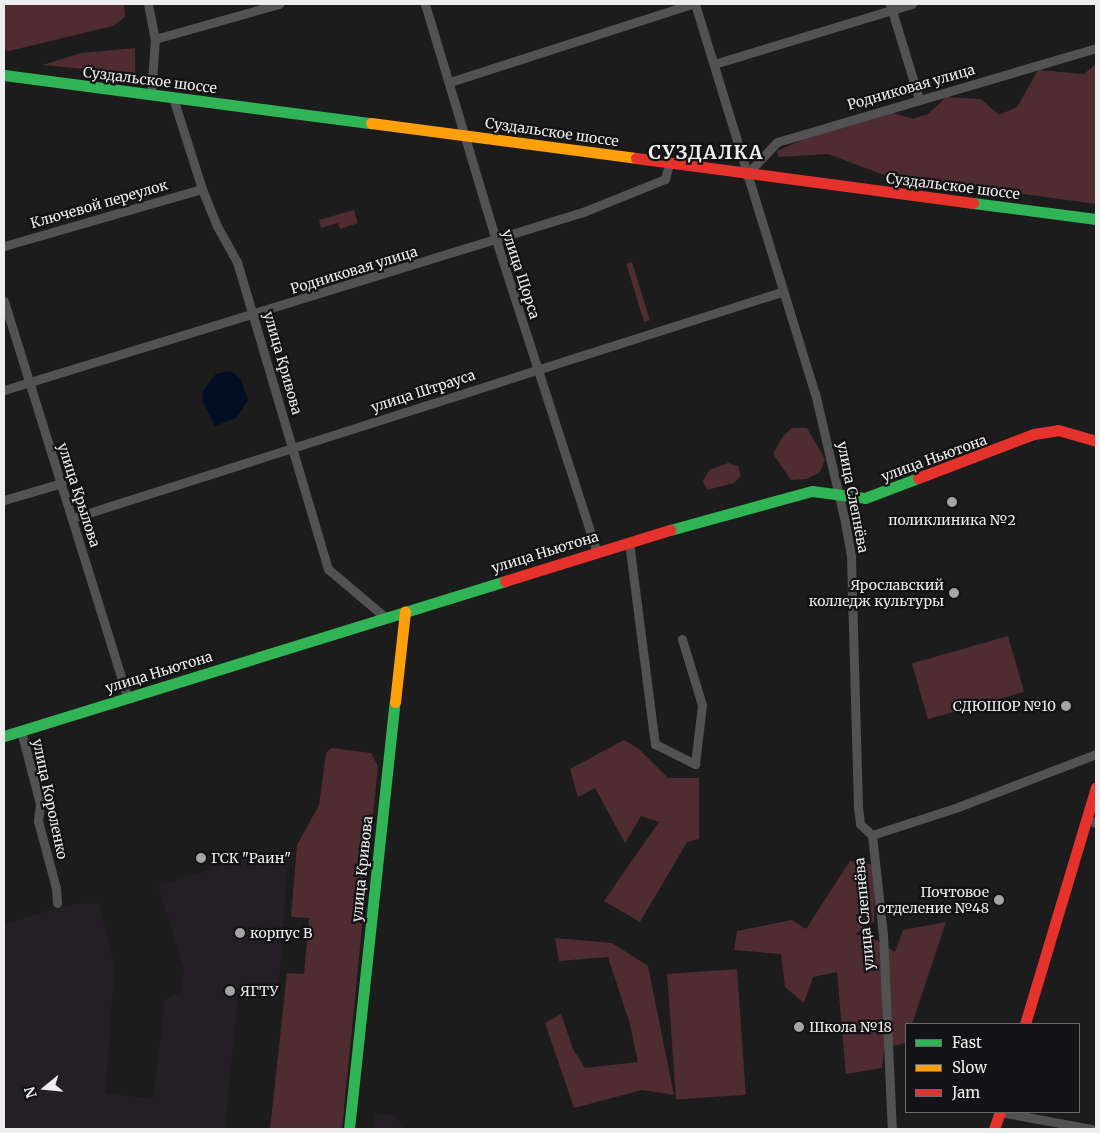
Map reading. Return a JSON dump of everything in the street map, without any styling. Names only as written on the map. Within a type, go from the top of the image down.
[{"type":"street","points":[[148,4],[155,39],[151,95]]},
{"type":"street","points":[[155,39],[279,4]]},
{"type":"street","name":"улица Щорса","points":[[425,4],[496,240],[596,552]]},
{"type":"street","points":[[450,82],[694,4]]},
{"type":"street","name":"улица Слепнёва","points":[[694,4],[714,64],[781,292],[815,393],[840,497],[851,557],[860,824],[872,835],[883,934],[892,1129]]},
{"type":"street","points":[[714,64],[891,7],[912,4]]},
{"type":"street","points":[[891,7],[919,99]]},
{"type":"street","name":"Родниковая улица","points":[[746,175],[777,142],[1096,48]]},
{"type":"street","name":"Суздальское шоссе","points":[[4,75],[1096,220]]},
{"type":"street","name":"улица Кривова","points":[[173,98],[202,189],[217,226],[237,262],[328,569],[386,618]]},
{"type":"street","name":"Родниковая улица","points":[[4,390],[254,316],[583,212],[665,179],[669,164]]},
{"type":"street","name":"Ключевой переулок","points":[[4,246],[202,189]]},
{"type":"street","name":"улица Штрауса","points":[[73,518],[537,368],[781,292]]},
{"type":"street","name":"улица Крылова","points":[[4,301],[73,518],[127,697]]},
{"type":"street","name":"улица Ньютона","points":[[5,733],[21,731],[629,542],[812,491],[840,497],[865,498],[1034,434],[1058,430],[1096,441]]},
{"type":"street","points":[[4,500],[62,483]]},
{"type":"street","points":[[629,542],[655,744],[695,764],[702,705],[682,639]]},
{"type":"street","name":"улица Кривова","points":[[349,1129],[405,612]]},
{"type":"street","name":"улица Короленко","points":[[21,731],[40,804],[38,822],[56,888],[57,903]]},
{"type":"street","points":[[872,835],[958,807],[1096,754]]},
{"type":"street","points":[[1025,1023],[1092,821],[1096,787]]},
{"type":"street","points":[[994,1129],[1000,1113]]},
{"type":"street","points":[[1005,1113],[1092,1129]]},
{"type":"shaded area","points":[[4,4],[124,4],[125,17],[113,26],[9,51],[4,50]]},
{"type":"shaded area","points":[[135,48],[135,74],[43,65],[81,53]]},
{"type":"shaded area","points":[[1096,64],[1096,204],[884,175],[828,154],[778,157],[777,151],[822,131],[887,111],[913,119],[928,114],[946,97],[981,99],[999,115],[1017,107],[1038,70],[1084,74]]},
{"type":"shaded area","points":[[354,210],[358,223],[340,229],[338,223],[321,228],[319,220]]},
{"type":"shaded area","points":[[632,262],[650,320],[644,322],[626,264]]},
{"type":"shaded area","points":[[792,428],[807,428],[825,459],[820,472],[807,479],[791,480],[773,454],[783,436]]},
{"type":"shaded area","points":[[728,463],[738,466],[741,476],[734,483],[707,490],[703,481],[709,470]]},
{"type":"shaded area","points":[[1008,636],[1024,692],[928,719],[912,664]]},
{"type":"shaded area","points":[[624,740],[639,749],[668,778],[699,778],[699,839],[687,842],[640,922],[604,901],[659,822],[641,816],[625,843],[595,788],[578,797],[570,769]]},
{"type":"shaded area","points":[[331,748],[371,753],[378,766],[342,1129],[270,1129],[287,973],[304,974],[309,918],[291,917],[297,845],[319,805],[326,753]]},
{"type":"shaded area","points":[[288,854],[278,999],[238,995],[225,1129],[4,1129],[4,924],[72,904],[99,903],[115,966],[105,1094],[153,1098],[165,999],[181,992],[184,968],[158,886],[253,856]]},
{"type":"shaded area","points":[[850,861],[876,865],[874,922],[855,934],[876,940],[895,952],[903,930],[946,922],[912,1023],[905,1023],[905,1043],[884,1048],[882,1068],[846,1074],[837,972],[813,977],[804,1003],[785,987],[781,954],[734,950],[737,931],[792,920],[806,929]]},
{"type":"shaded area","points":[[555,938],[612,943],[648,966],[674,1095],[642,1090],[574,1108],[545,1023],[561,1014],[573,1049],[585,1068],[638,1062],[629,1021],[608,957],[559,961]]},
{"type":"shaded area","points":[[737,969],[746,1095],[676,1100],[667,974]]},
{"type":"shaded area","points":[[375,1114],[395,1115],[404,1129],[375,1129]]},
{"type":"water","points":[[230,371],[240,378],[248,400],[236,418],[215,426],[202,400],[203,391],[216,374]]},
{"type":"traffic: fast","points":[[4,75],[371,123]]},
{"type":"traffic: fast","points":[[973,203],[1096,219]]},
{"type":"traffic: fast","points":[[670,530],[812,491],[865,498],[918,478]]},
{"type":"traffic: fast","points":[[4,736],[505,581]]},
{"type":"traffic: fast","points":[[349,1129],[395,702]]},
{"type":"traffic: slow","points":[[371,123],[636,158]]},
{"type":"traffic: slow","points":[[395,702],[405,612]]},
{"type":"traffic: jam","points":[[636,158],[973,203]]},
{"type":"traffic: jam","points":[[918,478],[1034,434],[1058,430],[1096,441]]},
{"type":"traffic: jam","points":[[505,581],[670,530]]},
{"type":"traffic: jam","points":[[1025,1023],[1096,787]]},
{"type":"traffic: jam","points":[[994,1129],[1000,1113]]},
{"type":"place","name":"поликлиника №2","points":[[952,502]]},
{"type":"place","name":"Ярославский колледж культуры","points":[[954,593]]},
{"type":"place","name":"СДЮШОР №10","points":[[1066,706]]},
{"type":"place","name":"ГСК \"Раин\"","points":[[201,858]]},
{"type":"place","name":"Почтовое отделение №48","points":[[999,900]]},
{"type":"place","name":"корпус В","points":[[240,933]]},
{"type":"place","name":"ЯГТУ","points":[[230,991]]},
{"type":"place","name":"Школа №18","points":[[799,1027]]},
{"type":"district","name":"СУЗДАЛКА","points":[[706,153]]}]
